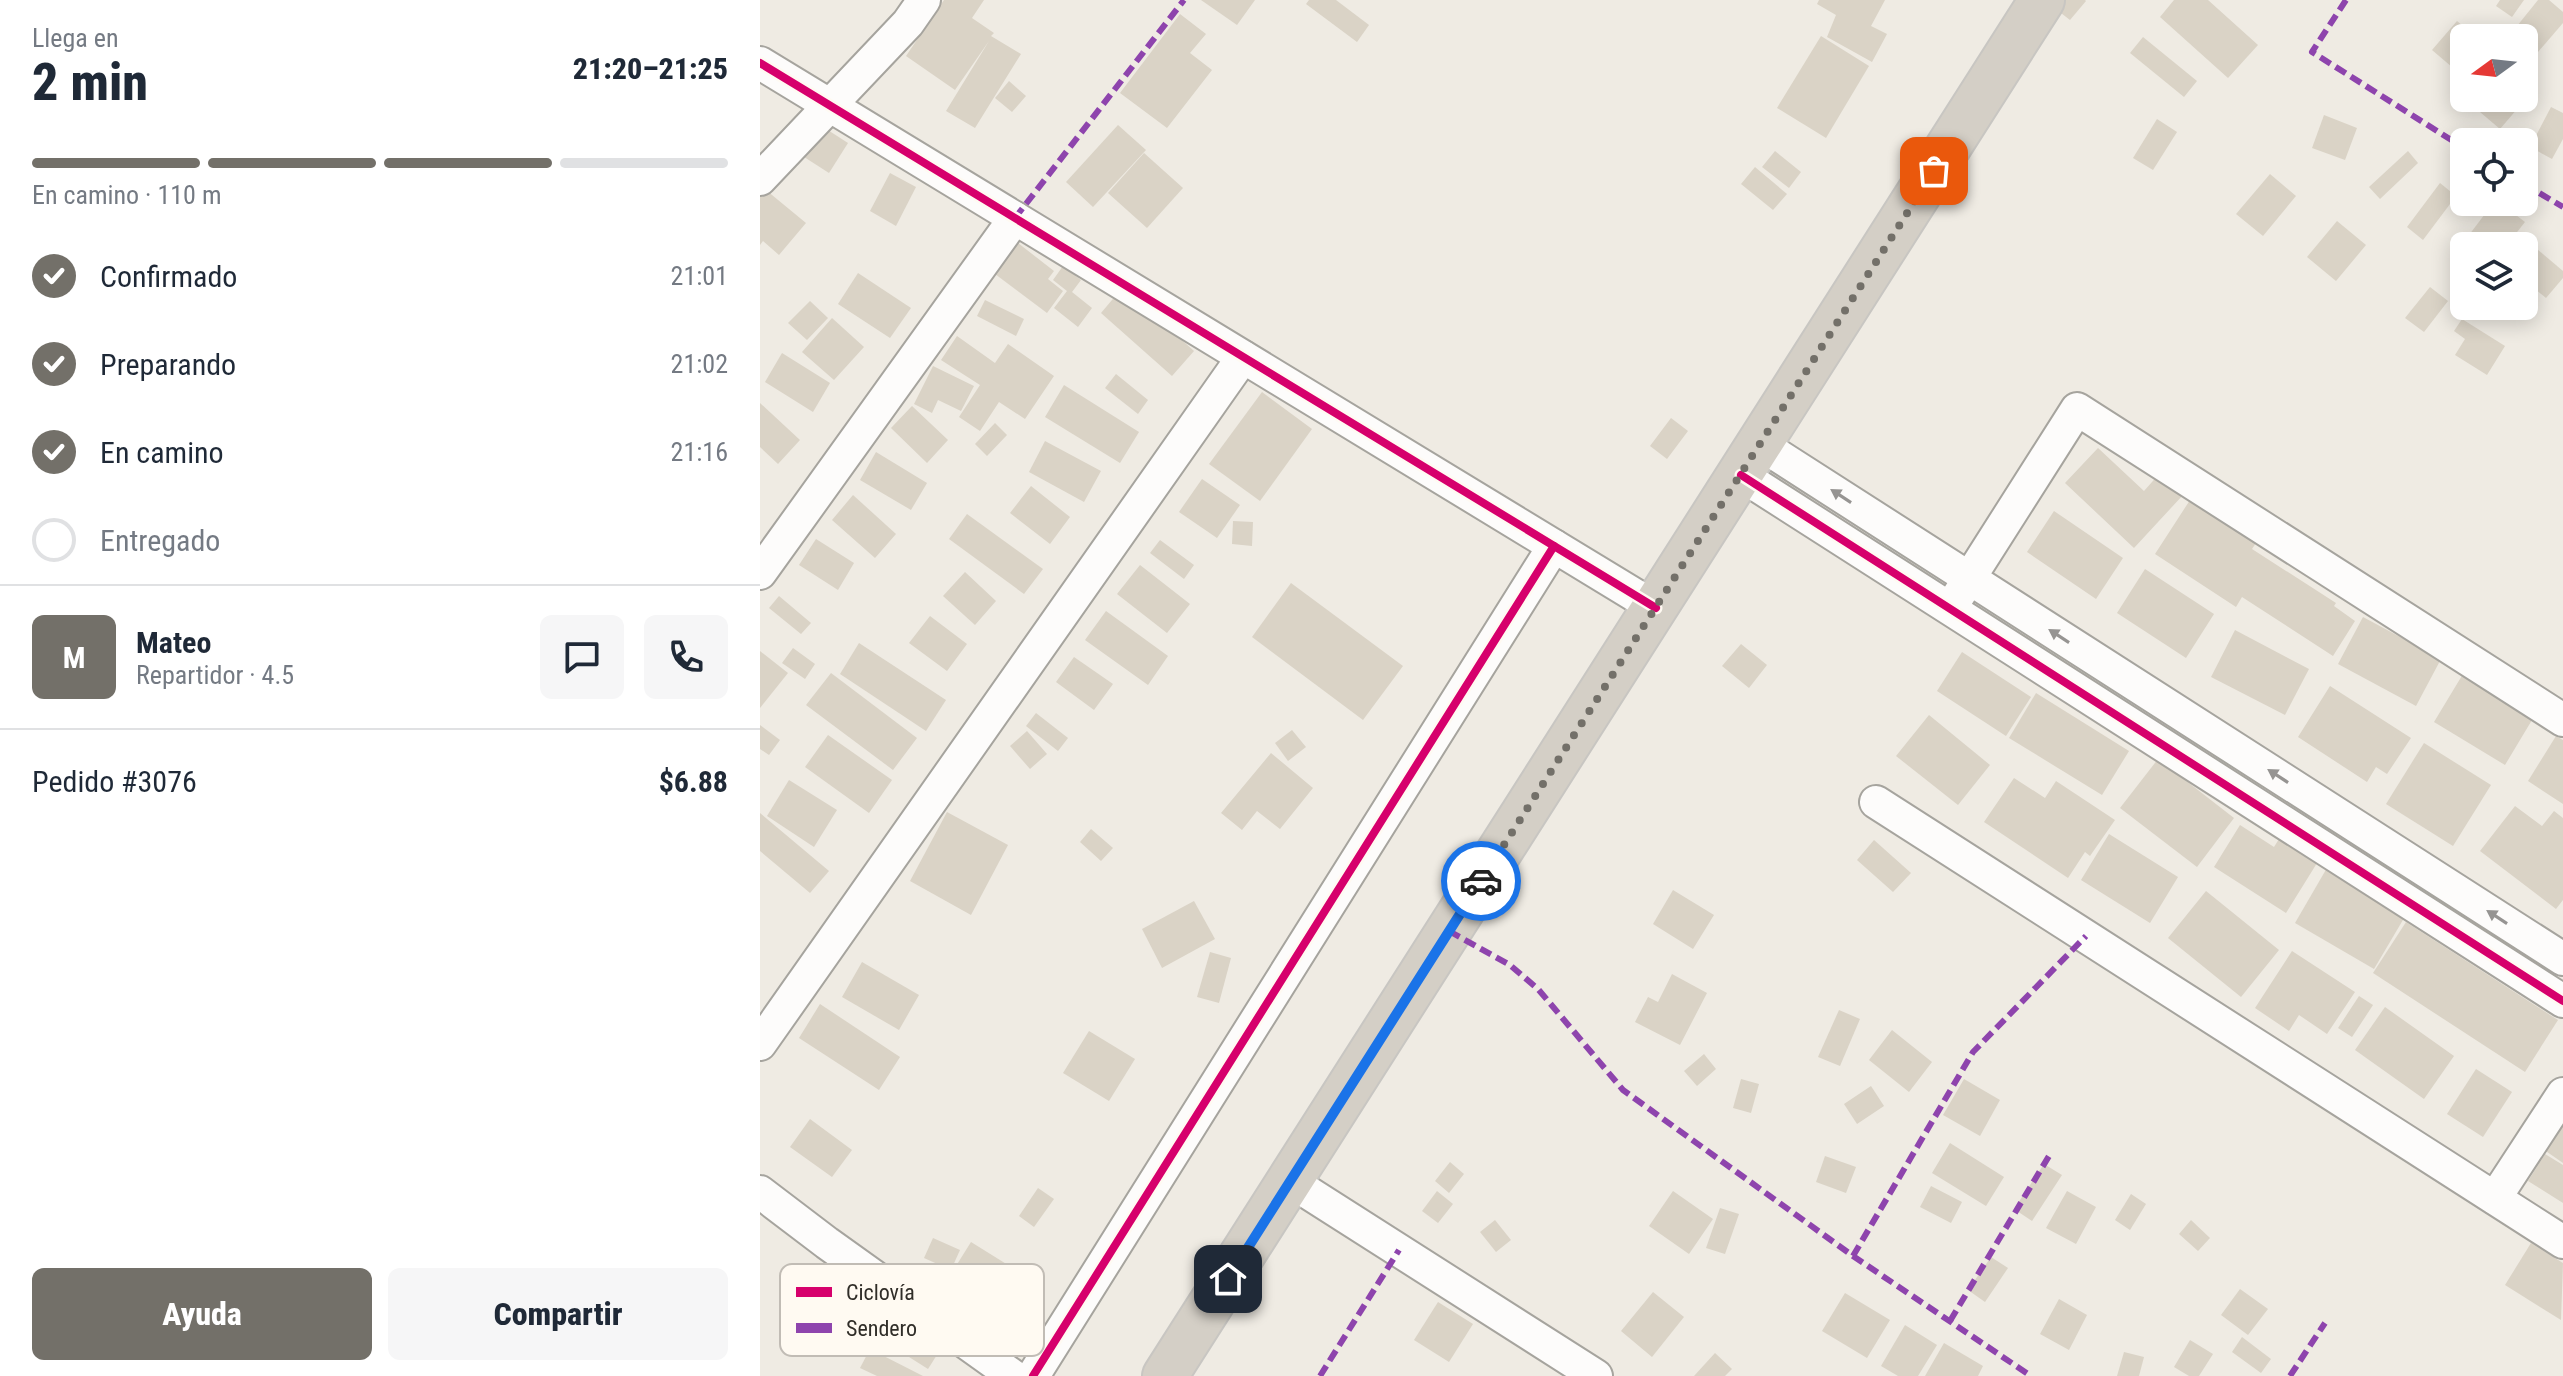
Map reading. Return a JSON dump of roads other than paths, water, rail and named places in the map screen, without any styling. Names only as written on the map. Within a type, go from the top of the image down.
[{"type":"highway","points":[[1165,1376],[2042,0]]},
{"type":"street","points":[[760,179],[908,23],[924,0]]},
{"type":"street","points":[[760,63],[1656,608]]},
{"type":"street","points":[[760,573],[1015,218]]},
{"type":"street","points":[[760,1044],[1243,357]]},
{"type":"street","points":[[1950,609],[2077,409],[2563,720]]},
{"type":"street","points":[[1750,460],[1970,579],[2563,959]]},
{"type":"street","points":[[1750,460],[1950,609],[2563,1001]]},
{"type":"street","points":[[1033,1376],[1554,546]]},
{"type":"street","points":[[1876,802],[2563,1242]]},
{"type":"street","points":[[2495,1198],[2563,1094]]},
{"type":"street","points":[[1290,1181],[1596,1376]]},
{"type":"street","points":[[760,1192],[856,1264]]},
{"type":"street","points":[[985,1356],[1013,1376]]}]
